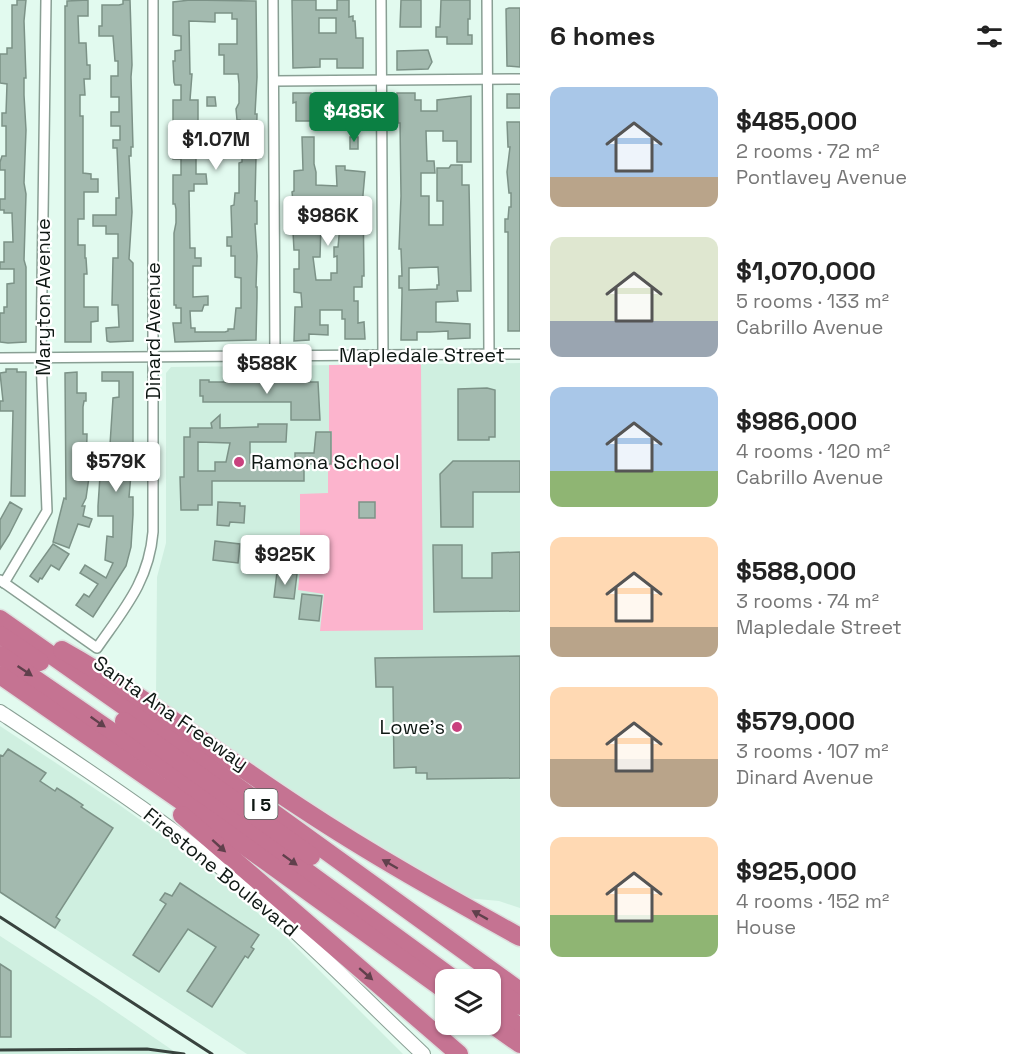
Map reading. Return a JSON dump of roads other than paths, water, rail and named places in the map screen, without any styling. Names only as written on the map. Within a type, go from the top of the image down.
[{"type":"highway","points":[[0,618],[106,675],[372,854],[520,938]]},
{"type":"highway","name":"Santa Ana Freeway","points":[[0,618],[520,991]]},
{"type":"highway","points":[[0,635],[468,969]]},
{"type":"highway","points":[[0,655],[161,765],[440,969]]},
{"type":"highway","name":"I 5","points":[[0,675],[206,818],[435,983]]},
{"type":"highway","points":[[43,704],[114,765],[195,824],[459,1054]]},
{"type":"highway","points":[[501,993],[520,1006]]},
{"type":"highway","points":[[501,1014],[520,1027]]},
{"type":"highway","points":[[501,1031],[520,1044]]},
{"type":"street","name":"Maryton Avenue","points":[[2,582],[47,511],[41,358],[46,0]]},
{"type":"street","name":"Dinard Avenue","points":[[2,582],[98,648],[135,592],[149,563],[153,532],[153,0]]},
{"type":"street","points":[[273,0],[275,356]]},
{"type":"street","points":[[381,0],[382,355]]},
{"type":"street","points":[[487,0],[489,354]]},
{"type":"street","points":[[274,81],[520,79]]},
{"type":"street","name":"Mapledale Street","points":[[0,358],[520,354]]},
{"type":"street","name":"Firestone Boulevard","points":[[0,712],[129,798],[204,855],[267,906],[423,1054]]},
{"type":"railway","points":[[0,917],[212,1054]]},
{"type":"railway","points":[[0,1050],[147,1049],[184,1054]]},
{"type":"place","name":"Ramona School","points":[[239,462]]},
{"type":"place","name":"Lowe's","points":[[457,727]]}]
